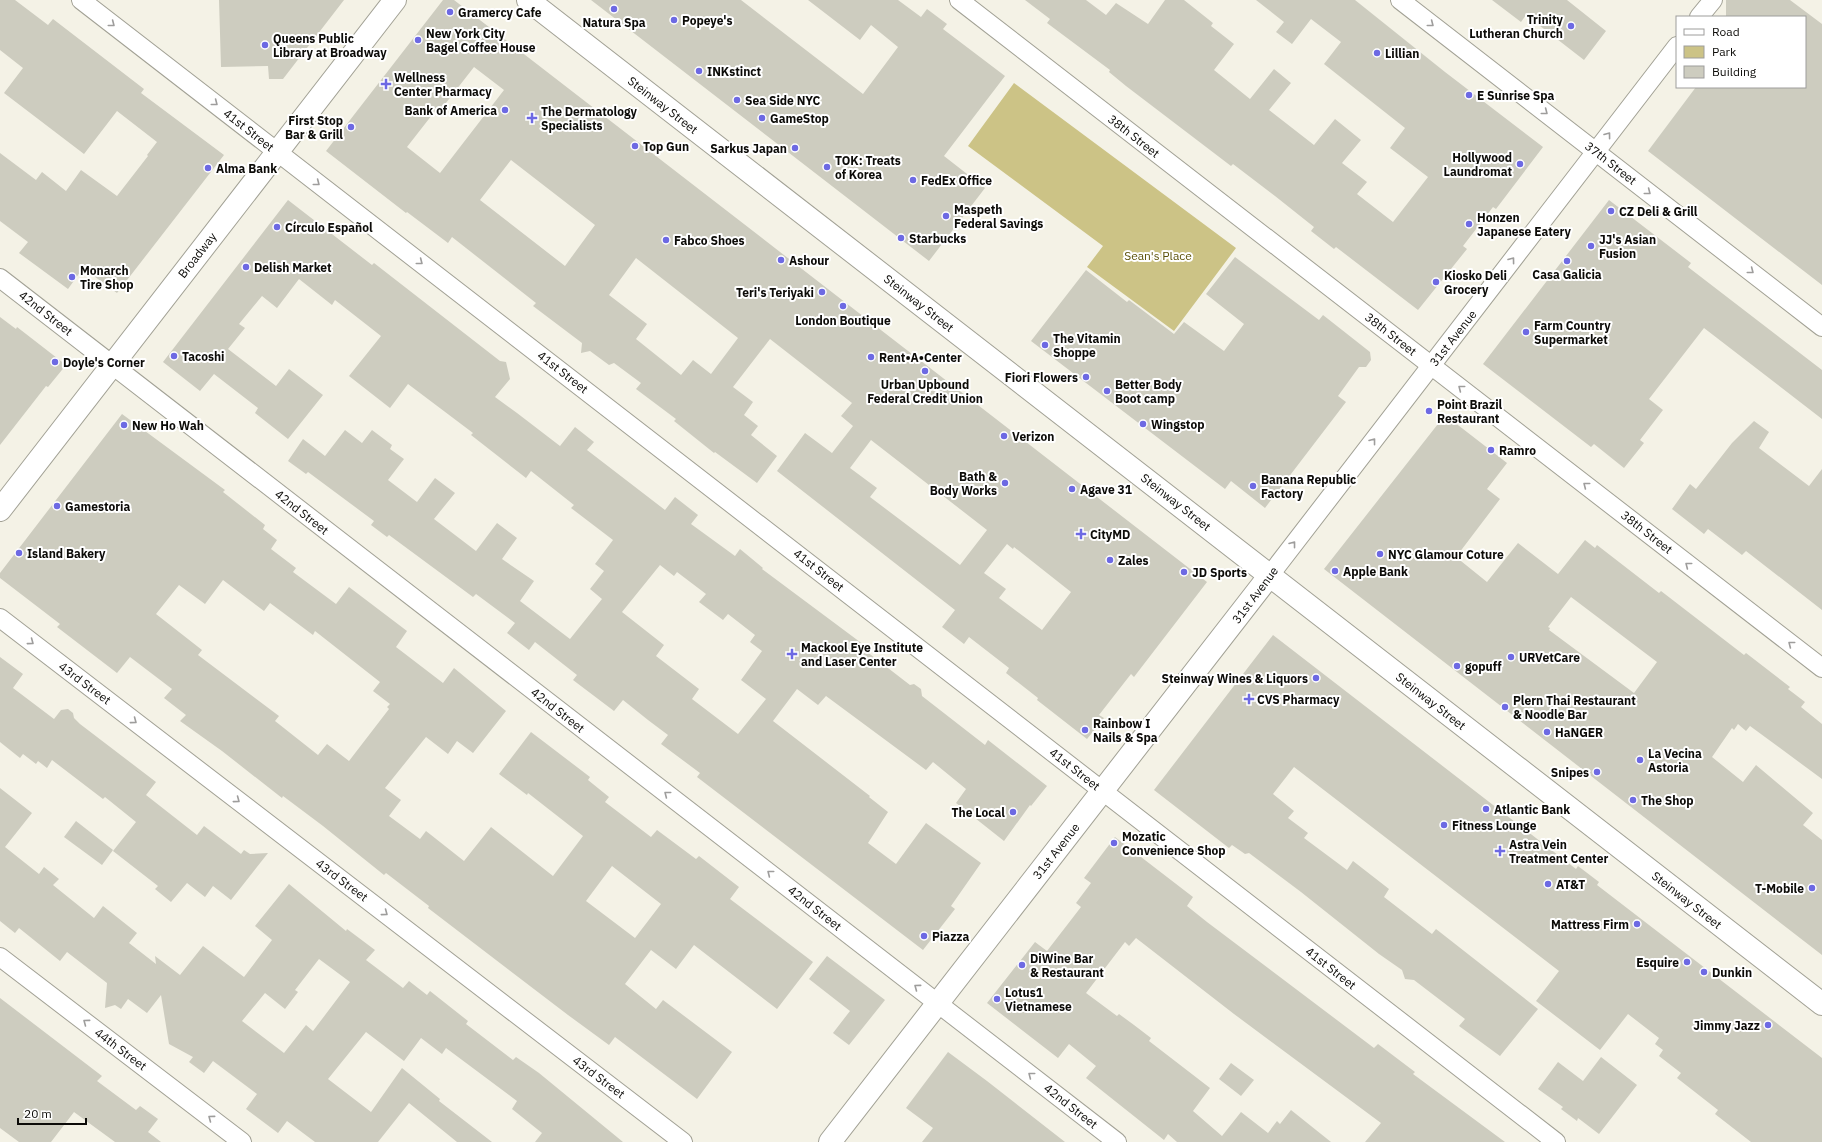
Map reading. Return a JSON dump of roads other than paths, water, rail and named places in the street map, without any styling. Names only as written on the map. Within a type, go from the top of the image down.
[{"type":"street","name":"41st Street","points":[[81,0],[1556,1142]]},
{"type":"street","name":"Broadway","points":[[0,510],[395,0]]},
{"type":"street","name":"Steinway Street","points":[[528,0],[1822,1004]]},
{"type":"street","name":"38th Street","points":[[959,0],[1822,668]]},
{"type":"street","name":"37th Street","points":[[1400,0],[1822,327]]},
{"type":"street","points":[[1700,16],[1712,0]]},
{"type":"street","name":"31st Avenue","points":[[830,1142],[1432,366],[1595,151],[1676,47]]},
{"type":"street","name":"42nd Street","points":[[0,278],[1117,1142]]},
{"type":"street","name":"43rd Street","points":[[0,618],[683,1142]]},
{"type":"street","name":"44th Street","points":[[0,957],[242,1142]]},
{"type":"place","name":"Natura Spa","points":[[614,9]]},
{"type":"place","name":"Gramercy Cafe","points":[[450,12]]},
{"type":"place","name":"Popeye's","points":[[674,20]]},
{"type":"place","name":"Trinity Lutheran Church","points":[[1571,26]]},
{"type":"place","name":"New York City Bagel Coffee House","points":[[418,40]]},
{"type":"place","name":"Queens Public Library at Broadway","points":[[265,45]]},
{"type":"place","name":"Lillian","points":[[1377,53]]},
{"type":"place","name":"INKstinct","points":[[699,71]]},
{"type":"place","name":"Wellness Center Pharmacy","points":[[386,84]]},
{"type":"place","name":"E Sunrise Spa","points":[[1469,95]]},
{"type":"place","name":"Sea Side NYC","points":[[737,100]]},
{"type":"place","name":"Bank of America","points":[[505,110]]},
{"type":"place","name":"The Dermatology Specialists","points":[[532,118]]},
{"type":"place","name":"GameStop","points":[[762,118]]},
{"type":"place","name":"First Stop Bar & Grill","points":[[351,127]]},
{"type":"place","name":"Top Gun","points":[[635,146]]},
{"type":"place","name":"Sarkus Japan","points":[[795,148]]},
{"type":"place","name":"Hollywood Laundromat","points":[[1520,164]]},
{"type":"place","name":"TOK: Treats of Korea","points":[[827,167]]},
{"type":"place","name":"Alma Bank","points":[[208,168]]},
{"type":"place","name":"FedEx Office","points":[[913,180]]},
{"type":"place","name":"CZ Deli & Grill","points":[[1611,211]]},
{"type":"place","name":"Maspeth Federal Savings","points":[[946,216]]},
{"type":"place","name":"Honzen Japanese Eatery","points":[[1469,224]]},
{"type":"place","name":"Círculo Español","points":[[277,227]]},
{"type":"place","name":"Starbucks","points":[[901,238]]},
{"type":"place","name":"Fabco Shoes","points":[[666,240]]},
{"type":"place","name":"JJ's Asian Fusion","points":[[1591,246]]},
{"type":"place","name":"Ashour","points":[[781,260]]},
{"type":"place","name":"Casa Galicia","points":[[1567,261]]},
{"type":"place","name":"Delish Market","points":[[246,267]]},
{"type":"place","name":"Monarch Tire Shop","points":[[72,277]]},
{"type":"place","name":"Kiosko Deli Grocery","points":[[1436,282]]},
{"type":"place","name":"Teri's Teriyaki","points":[[822,292]]},
{"type":"place","name":"London Boutique","points":[[843,306]]},
{"type":"place","name":"Farm Country Supermarket","points":[[1526,332]]},
{"type":"place","name":"The Vitamin Shoppe","points":[[1045,345]]},
{"type":"place","name":"Tacoshi","points":[[174,356]]},
{"type":"place","name":"Rent•A•Center","points":[[871,357]]},
{"type":"place","name":"Doyle's Corner","points":[[55,362]]},
{"type":"place","name":"Urban Upbound Federal Credit Union","points":[[925,371]]},
{"type":"place","name":"Fiori Flowers","points":[[1086,377]]},
{"type":"place","name":"Better Body Boot camp","points":[[1107,391]]},
{"type":"place","name":"Point Brazil Restaurant","points":[[1429,411]]},
{"type":"place","name":"Wingstop","points":[[1143,424]]},
{"type":"place","name":"New Ho Wah","points":[[124,425]]},
{"type":"place","name":"Verizon","points":[[1004,436]]},
{"type":"place","name":"Ramro","points":[[1491,450]]},
{"type":"place","name":"Bath & Body Works","points":[[1005,483]]},
{"type":"place","name":"Banana Republic Factory","points":[[1253,486]]},
{"type":"place","name":"Agave 31","points":[[1072,489]]},
{"type":"place","name":"Gamestoria","points":[[57,506]]},
{"type":"place","name":"CityMD","points":[[1081,534]]},
{"type":"place","name":"Island Bakery","points":[[19,553]]},
{"type":"place","name":"NYC Glamour Coture","points":[[1380,554]]},
{"type":"place","name":"Zales","points":[[1110,560]]},
{"type":"place","name":"Apple Bank","points":[[1335,571]]},
{"type":"place","name":"JD Sports","points":[[1184,572]]},
{"type":"place","name":"Mackool Eye Institute and Laser Center","points":[[792,654]]},
{"type":"place","name":"URVetCare","points":[[1511,657]]},
{"type":"place","name":"gopuff","points":[[1457,666]]},
{"type":"place","name":"Steinway Wines & Liquors","points":[[1316,678]]},
{"type":"place","name":"CVS Pharmacy","points":[[1249,699]]},
{"type":"place","name":"Plern Thai Restaurant & Noodle Bar","points":[[1505,707]]},
{"type":"place","name":"Rainbow I Nails & Spa","points":[[1085,730]]},
{"type":"place","name":"HaNGER","points":[[1547,732]]},
{"type":"place","name":"La Vecina Astoria","points":[[1640,760]]},
{"type":"place","name":"Snipes","points":[[1597,772]]},
{"type":"place","name":"The Shop","points":[[1633,800]]},
{"type":"place","name":"Atlantic Bank","points":[[1486,809]]},
{"type":"place","name":"The Local","points":[[1013,812]]},
{"type":"place","name":"Fitness Lounge","points":[[1444,825]]},
{"type":"place","name":"Mozatic Convenience Shop","points":[[1114,843]]},
{"type":"place","name":"Astra Vein Treatment Center","points":[[1500,851]]},
{"type":"place","name":"AT&T","points":[[1548,884]]},
{"type":"place","name":"T-Mobile","points":[[1812,888]]},
{"type":"place","name":"Mattress Firm","points":[[1637,924]]},
{"type":"place","name":"Piazza","points":[[924,936]]},
{"type":"place","name":"Esquire","points":[[1687,962]]},
{"type":"place","name":"DiWine Bar & Restaurant","points":[[1022,965]]},
{"type":"place","name":"Dunkin","points":[[1704,972]]},
{"type":"place","name":"Lotus1 Vietnamese","points":[[997,999]]},
{"type":"place","name":"Jimmy Jazz","points":[[1768,1025]]},
{"type":"park label","name":"Sean's Place","points":[[1158,255]]}]
